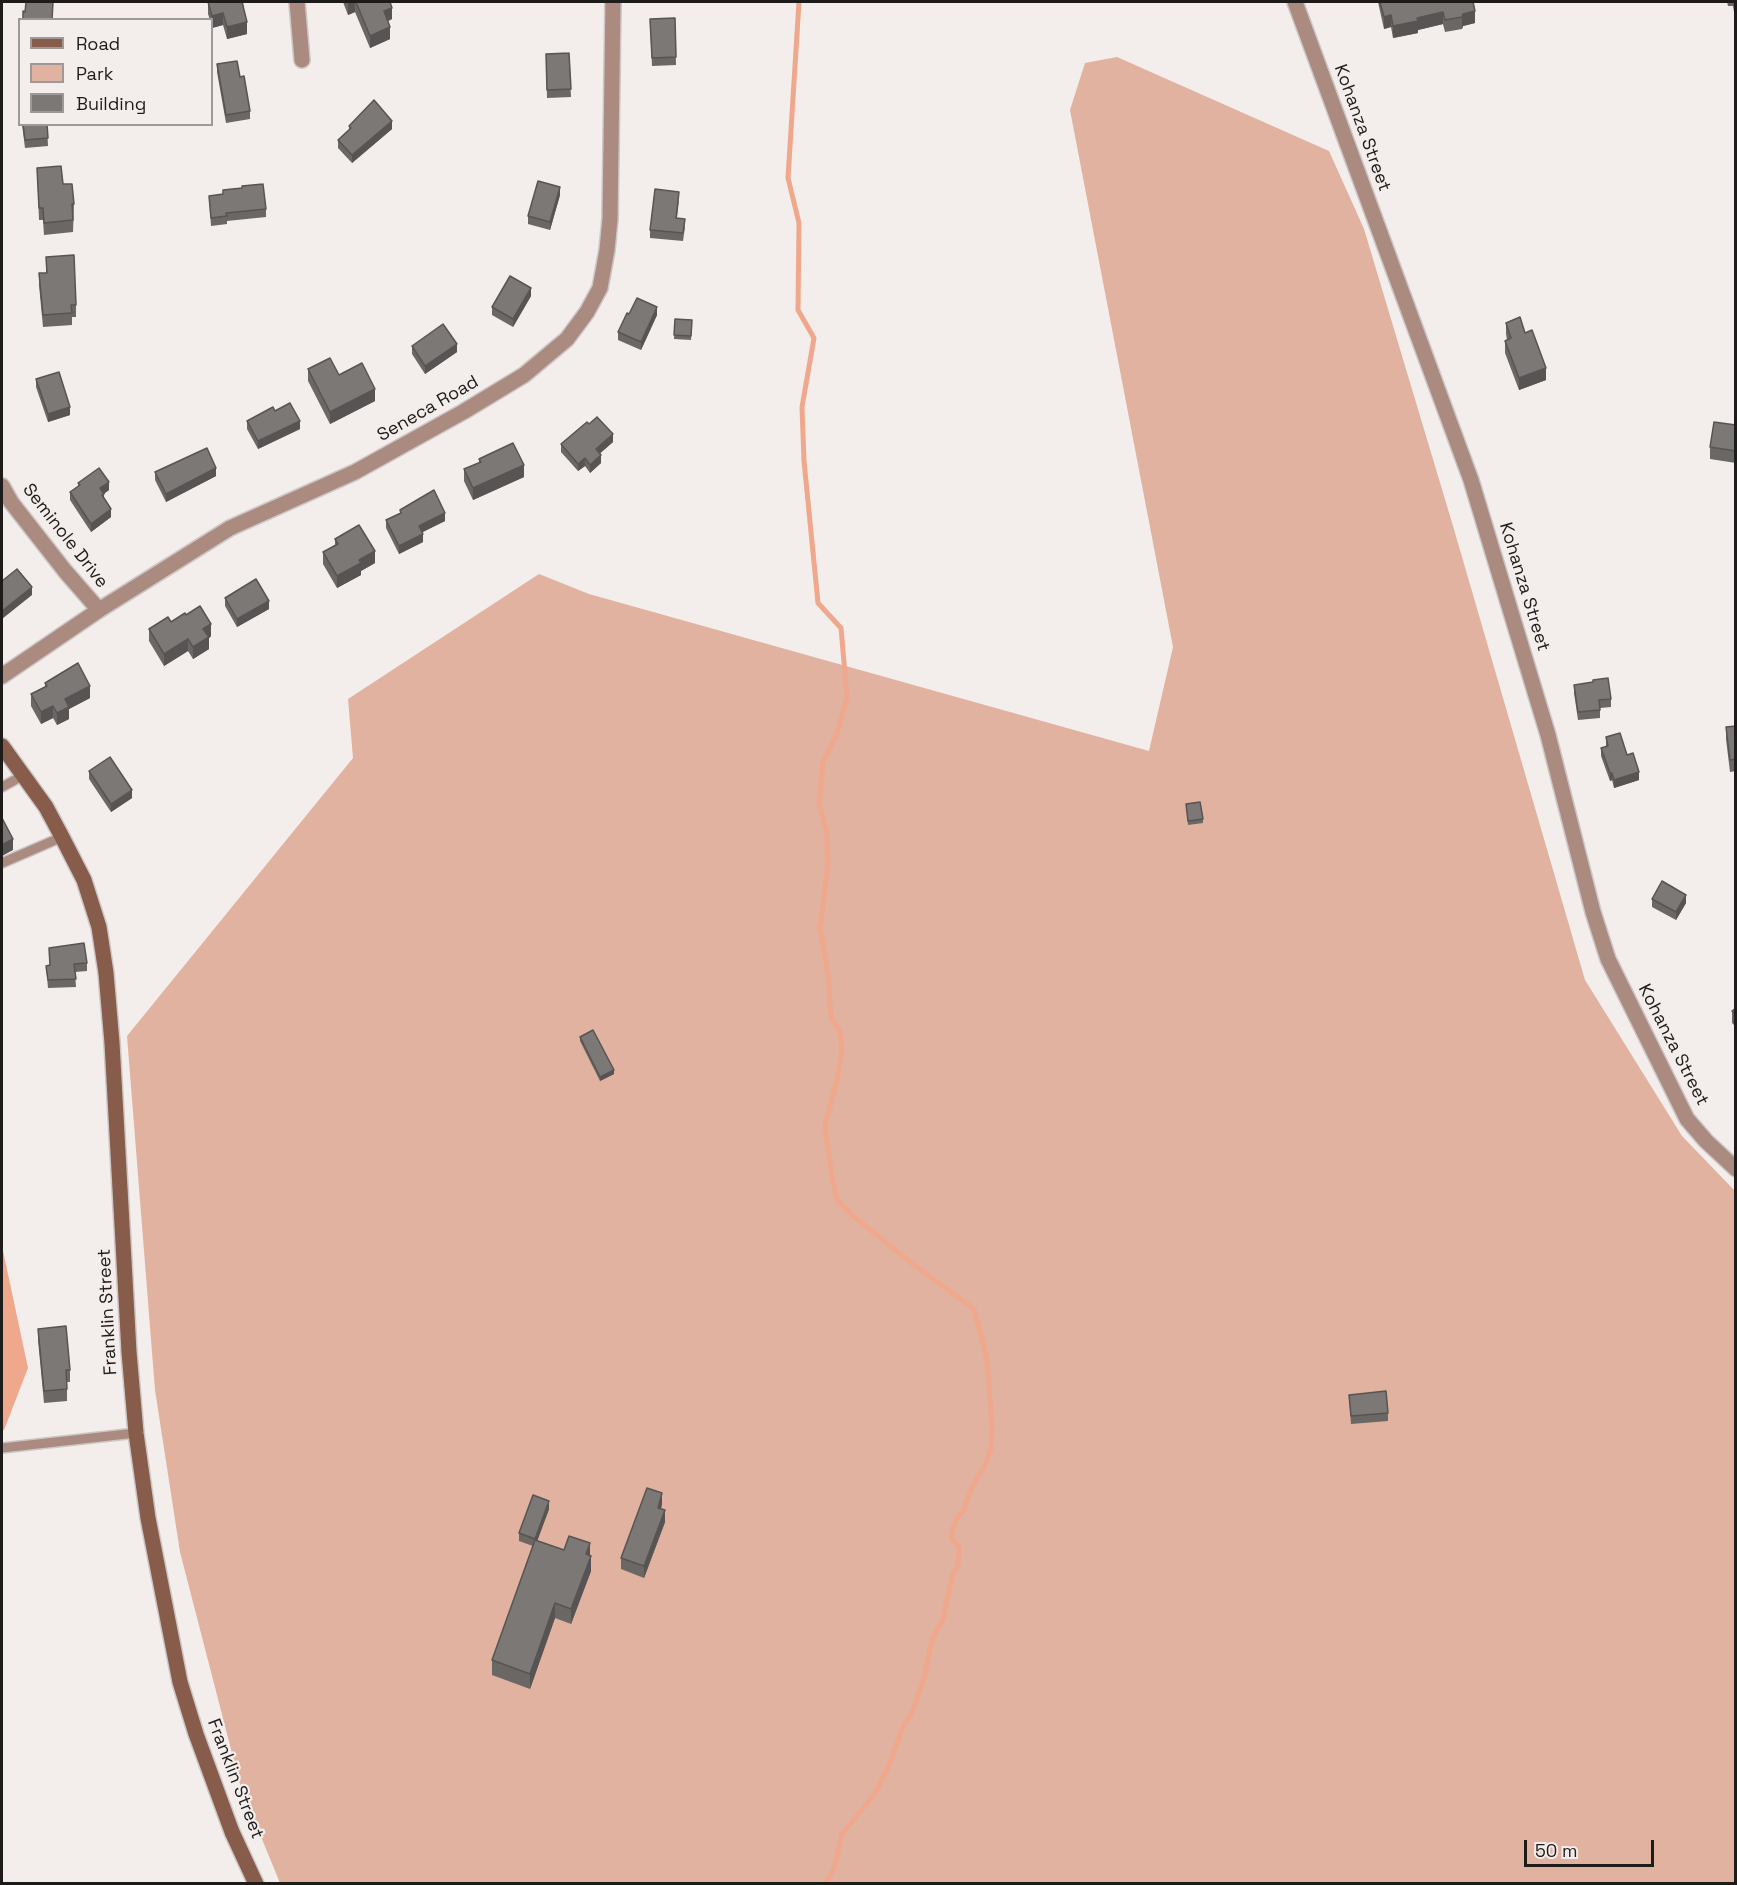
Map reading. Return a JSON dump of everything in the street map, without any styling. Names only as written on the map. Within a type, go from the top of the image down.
[{"type":"main road","name":"Franklin Street","points":[[2,746],[24,775],[62,837],[84,880],[99,927],[106,973],[114,1076],[129,1352],[136,1433],[148,1518],[180,1682],[195,1734],[228,1821],[256,1884]]},
{"type":"street","points":[[297,2],[302,60]]},
{"type":"street","name":"Seneca Road","points":[[2,676],[99,610],[230,528],[355,472],[464,412],[524,375],[567,339],[587,312],[600,288],[607,250],[610,219],[613,2]]},
{"type":"street","name":"Kohanza Street","points":[[1295,2],[1471,480],[1548,735],[1593,912],[1608,959],[1688,1119],[1706,1141],[1736,1169]]},
{"type":"street","name":"Seminole Drive","points":[[2,486],[11,502],[99,610]]},
{"type":"lane","points":[[2,787],[24,775]]},
{"type":"lane","points":[[2,863],[62,837]]},
{"type":"lane","points":[[2,1448],[136,1433]]},
{"type":"green space","points":[[1117,57],[1329,151],[1364,229],[1585,980],[1682,1136],[1735,1191],[1735,1883],[280,1883],[241,1788],[180,1552],[155,1390],[127,1036],[353,758],[348,699],[539,574],[589,594],[1149,751],[1173,647],[1070,110],[1085,63]]},
{"type":"shaded area","points":[[2,1246],[28,1368],[4,1430],[2,1430]]},
{"type":"building","points":[[26,2],[53,2],[52,18],[23,18],[23,11],[25,12]]},
{"type":"building","points":[[208,2],[242,2],[247,22],[227,27],[223,13],[212,16]]},
{"type":"building","points":[[356,2],[390,2],[392,8],[384,11],[390,27],[370,36]]},
{"type":"building","points":[[1380,2],[1473,2],[1475,11],[1463,14],[1462,17],[1445,20],[1443,12],[1417,18],[1418,21],[1393,26],[1391,15],[1384,17]]},
{"type":"building","points":[[675,18],[676,57],[652,58],[650,19]]},
{"type":"building","points":[[569,53],[571,89],[547,90],[546,54]]},
{"type":"building","points":[[237,61],[240,77],[244,76],[250,111],[226,115],[217,64]]},
{"type":"building","points":[[374,100],[392,121],[352,155],[338,140]]},
{"type":"building","points":[[23,126],[47,126],[48,138],[25,140]]},
{"type":"building","points":[[61,166],[63,184],[72,184],[73,220],[44,223],[43,208],[39,208],[37,168]]},
{"type":"building","points":[[538,181],[560,187],[550,222],[528,216]]},
{"type":"building","points":[[263,184],[266,209],[226,213],[227,216],[211,218],[209,196],[223,194],[223,190]]},
{"type":"building","points":[[655,189],[679,192],[676,218],[685,219],[683,233],[650,230]]},
{"type":"building","points":[[74,255],[76,305],[71,305],[72,313],[43,315],[39,273],[47,273],[46,257]]},
{"type":"building","points":[[510,276],[531,288],[513,319],[492,307]]},
{"type":"building","points":[[637,298],[657,307],[641,342],[618,332]]},
{"type":"building","points":[[1520,317],[1525,333],[1532,330],[1546,368],[1519,378],[1505,341],[1511,338],[1506,323]]},
{"type":"building","points":[[675,319],[692,320],[691,336],[674,335]]},
{"type":"building","points":[[443,324],[457,344],[425,366],[412,346]]},
{"type":"building","points":[[330,358],[339,375],[362,363],[375,389],[330,412],[308,369]]},
{"type":"building","points":[[59,372],[70,407],[48,414],[36,379]]},
{"type":"building","points":[[290,403],[300,421],[258,441],[247,421],[273,407],[275,411]]},
{"type":"building","points":[[597,417],[613,434],[596,449],[601,455],[590,465],[585,458],[578,464],[561,444],[587,422],[589,424]]},
{"type":"building","points":[[1714,422],[1736,425],[1736,451],[1710,447]]},
{"type":"building","points":[[513,443],[524,465],[473,488],[464,469],[481,462],[479,459]]},
{"type":"building","points":[[207,448],[216,468],[166,494],[155,472]]},
{"type":"building","points":[[99,468],[109,482],[100,488],[111,509],[91,524],[70,492],[80,485],[78,483]]},
{"type":"building","points":[[434,490],[445,513],[419,526],[423,534],[399,546],[386,520],[401,513],[400,510]]},
{"type":"building","points":[[359,525],[375,551],[359,560],[361,563],[337,576],[323,552],[338,544],[335,539]]},
{"type":"building","points":[[17,569],[32,587],[2,611],[2,581]]},
{"type":"building","points":[[256,579],[269,601],[237,619],[225,598]]},
{"type":"building","points":[[200,606],[211,624],[203,629],[209,637],[193,647],[188,639],[164,654],[149,629],[168,617],[171,622]]},
{"type":"building","points":[[78,663],[90,686],[65,699],[69,707],[57,713],[53,706],[41,712],[31,694],[47,686],[45,683]]},
{"type":"building","points":[[1608,678],[1611,699],[1599,700],[1600,710],[1578,712],[1574,685]]},
{"type":"building","points":[[1736,726],[1736,759],[1730,760],[1726,727]]},
{"type":"building","points":[[1620,733],[1627,755],[1633,753],[1639,772],[1614,780],[1601,748],[1608,746],[1606,737]]},
{"type":"building","points":[[110,757],[132,790],[111,804],[89,771]]},
{"type":"building","points":[[1200,802],[1203,819],[1188,821],[1186,804]]},
{"type":"building","points":[[2,818],[13,839],[2,845]]},
{"type":"building","points":[[1662,881],[1686,895],[1676,912],[1652,899]]},
{"type":"building","points":[[84,943],[87,963],[74,964],[76,979],[48,980],[46,966],[50,965],[49,948]]},
{"type":"building","points":[[593,1030],[614,1070],[600,1077],[580,1037]]},
{"type":"building","points":[[66,1326],[70,1370],[66,1370],[67,1389],[44,1391],[38,1329]]},
{"type":"building","points":[[1386,1391],[1388,1413],[1351,1416],[1349,1395]]},
{"type":"building","points":[[647,1488],[662,1493],[658,1508],[665,1510],[644,1566],[621,1558]]},
{"type":"building","points":[[533,1495],[549,1501],[535,1539],[519,1533]]},
{"type":"building","points":[[569,1536],[590,1543],[586,1554],[591,1556],[571,1609],[555,1603],[530,1674],[492,1660],[535,1540],[564,1550]]},
{"type":"waterway","points":[[799,2],[788,178],[799,223],[798,310],[814,338],[802,407],[804,461],[818,603],[841,628],[847,697],[837,734],[823,762],[819,804],[827,833],[828,865],[820,928],[828,974],[831,1018],[840,1032],[842,1050],[837,1081],[825,1125],[832,1178],[837,1200],[852,1215],[910,1262],[974,1309],[987,1359],[992,1425],[991,1449],[970,1491],[964,1510],[957,1518],[953,1528],[951,1538],[959,1547],[958,1565],[952,1577],[943,1619],[932,1640],[924,1678],[913,1710],[902,1729],[888,1768],[873,1796],[842,1834],[834,1868],[825,1884]]}]
